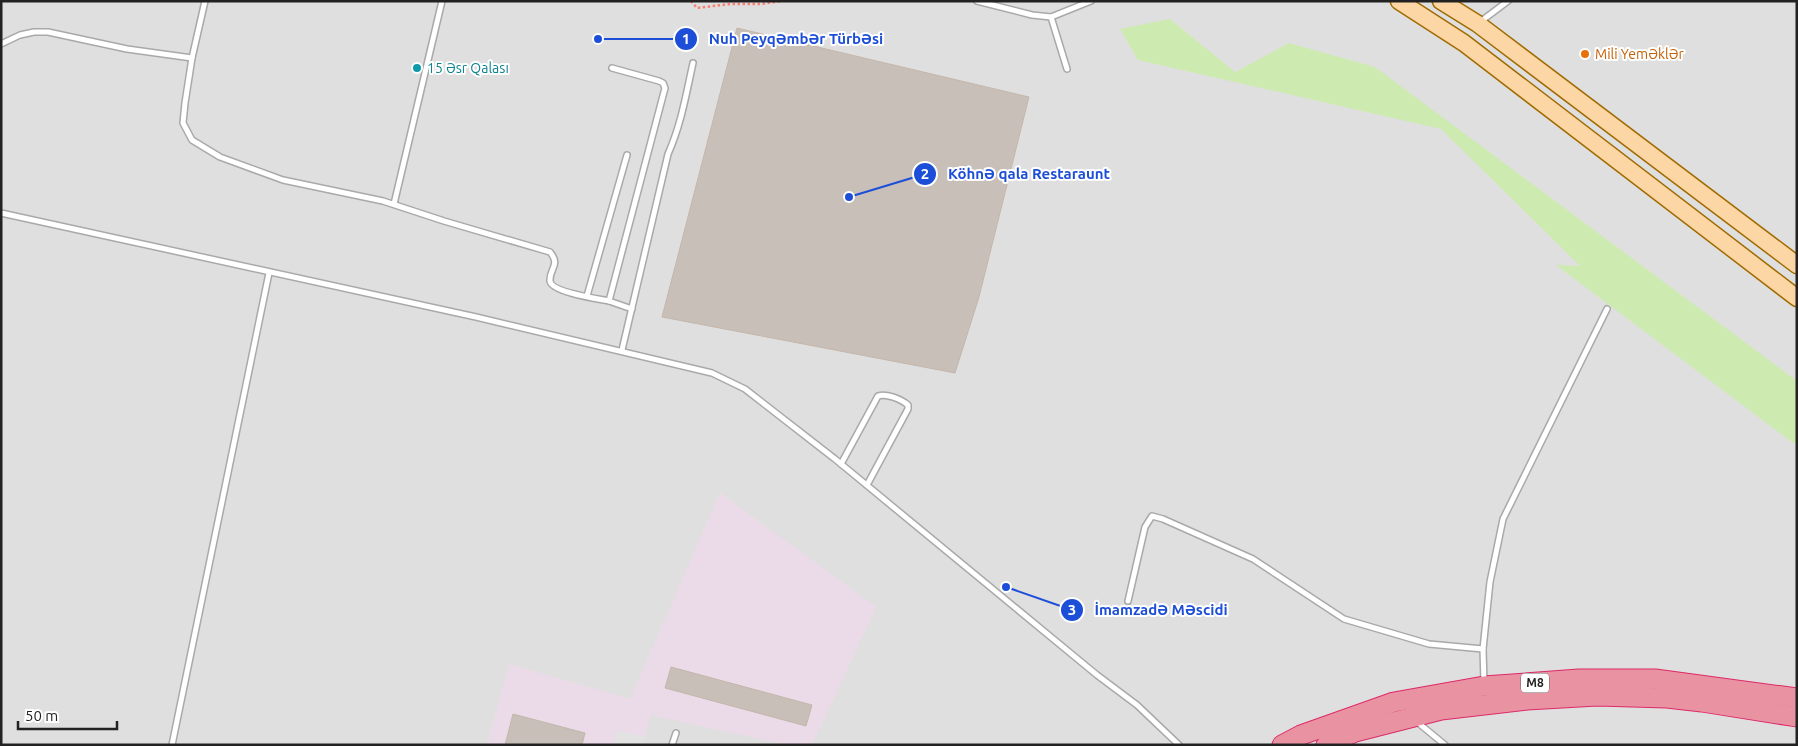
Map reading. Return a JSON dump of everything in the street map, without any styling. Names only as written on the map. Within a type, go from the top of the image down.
[{"type":"highway","name":"M8","points":[[1282,745],[1301,735],[1394,702],[1484,686],[1579,679],[1655,679],[1797,698]]},
{"type":"highway","name":"M8","points":[[1326,745],[1355,732],[1442,710],[1527,700],[1597,696],[1667,698],[1797,717]]},
{"type":"main road","points":[[1399,1],[1464,43],[1797,298]]},
{"type":"main road","points":[[1441,1],[1478,24],[1797,265]]},
{"type":"lane","points":[[205,1],[192,58],[183,124],[192,140],[220,157],[283,180],[383,201],[550,252],[554,256],[555,263],[550,280],[551,284],[556,288],[609,301],[632,309]]},
{"type":"lane","points":[[394,204],[442,1]]},
{"type":"lane","points":[[977,1],[1051,17],[1091,1]]},
{"type":"lane","points":[[1478,24],[1508,1]]},
{"type":"lane","points":[[1051,17],[1067,69]]},
{"type":"lane","points":[[1,44],[20,35],[48,32],[127,49],[192,58]]},
{"type":"lane","points":[[622,350],[668,154],[677,135],[693,63]]},
{"type":"lane","points":[[609,301],[665,88],[660,81],[612,68]]},
{"type":"lane","points":[[587,296],[627,155]]},
{"type":"lane","points":[[1,213],[622,350],[712,373],[745,389],[841,464],[1097,676],[1137,705],[1179,745]]},
{"type":"lane","points":[[172,745],[269,273]]},
{"type":"lane","points":[[1484,686],[1483,650],[1490,582],[1503,519],[1607,309]]},
{"type":"lane","points":[[841,464],[878,396],[882,395],[908,405],[908,409],[867,485]]},
{"type":"lane","points":[[1128,601],[1144,527],[1152,516],[1163,519],[1253,559],[1344,619],[1429,644],[1483,650]]},
{"type":"lane","points":[[1412,717],[1445,745]]},
{"type":"lane","points":[[672,745],[676,733]]},
{"type":"path","points":[[690,1],[697,8],[781,1]]},
{"type":"shaded area","points":[[1,1],[1797,1],[1797,745],[1,745]]},
{"type":"shaded area","points":[[720,493],[876,607],[812,745],[786,745],[651,715],[642,745],[487,745],[509,664],[630,699]]},
{"type":"shaded area","points":[[617,730],[645,737],[643,745],[613,745]]},
{"type":"green space","points":[[1170,19],[1235,72],[1289,43],[1375,67],[1797,381],[1797,442],[1793,443],[1556,265],[1580,266],[1441,129],[1138,60],[1120,29]]},
{"type":"building","points":[[737,28],[1029,97],[979,297],[955,373],[662,317]]},
{"type":"building","points":[[671,667],[812,705],[806,726],[665,688]]},
{"type":"building","points":[[513,714],[585,733],[582,745],[505,745]]},
{"type":"place","name":"Nuh Peyqəmbər Türbəsi","points":[[598,39]]},
{"type":"place","name":"Mili Yeməklər","points":[[1585,54]]},
{"type":"place","name":"15 əsr Qalası","points":[[417,68]]},
{"type":"place","name":"Köhnə qala Restaraunt","points":[[849,197]]},
{"type":"place","name":"İmamzadə Məscidi","points":[[1006,587]]}]
